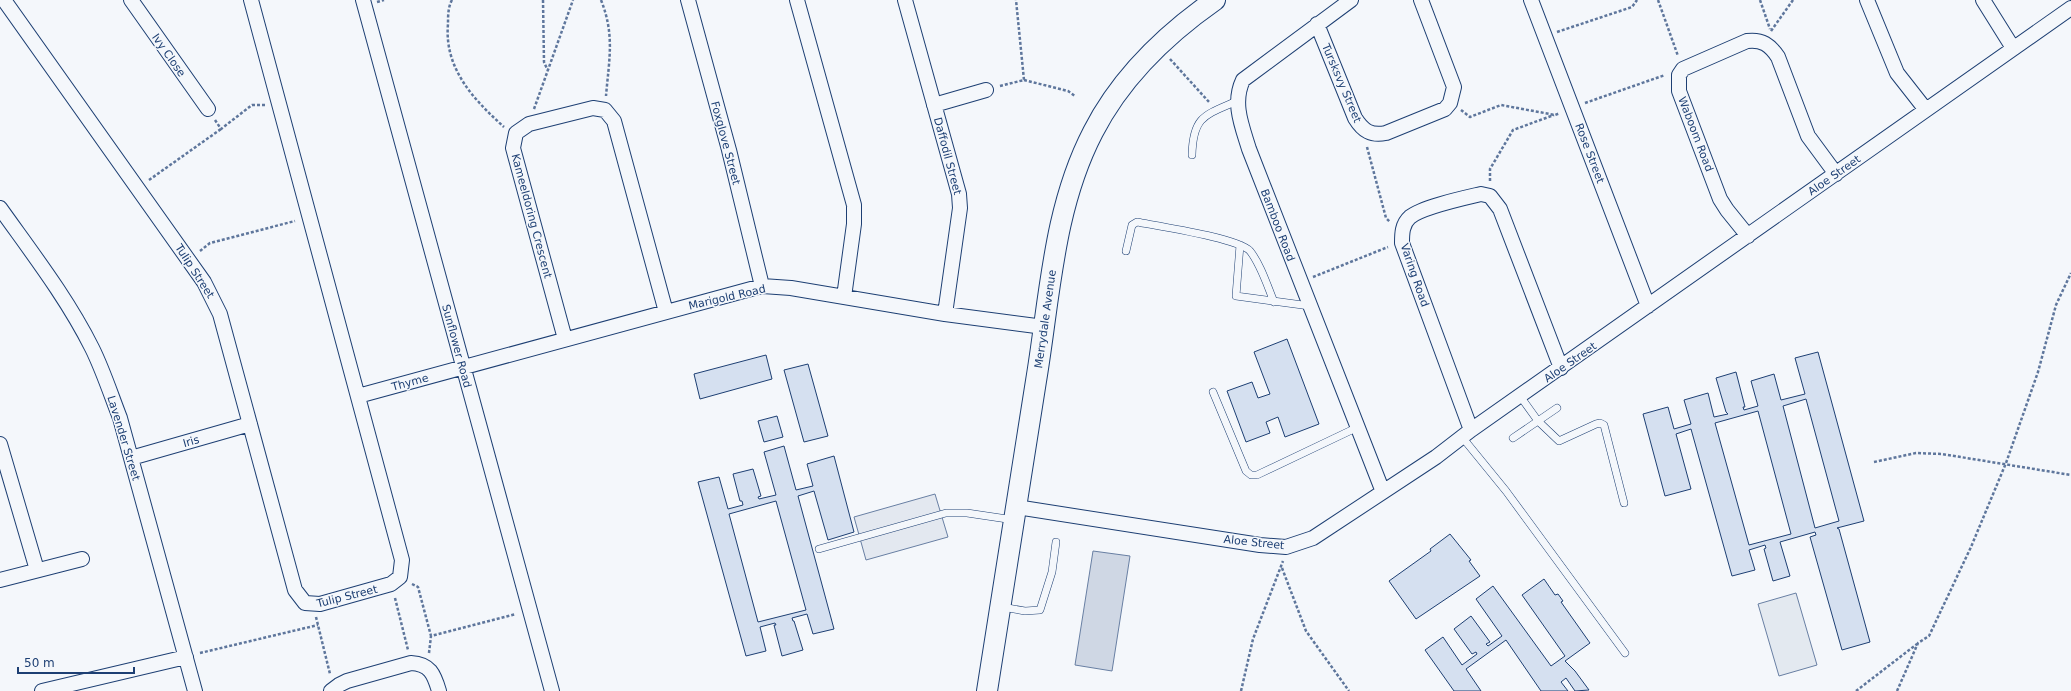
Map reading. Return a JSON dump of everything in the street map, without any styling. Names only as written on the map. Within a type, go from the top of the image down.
[{"type":"street","name":"Tulip Street","points":[[2,0],[138,189],[211,294],[220,314],[295,590],[305,603],[312,605],[396,580]]},
{"type":"street","name":"Ivy Close","points":[[131,0],[208,109]]},
{"type":"street","points":[[251,0],[402,560],[396,580]]},
{"type":"street","name":"Sunflower Road","points":[[363,0],[552,691]]},
{"type":"street","name":"Foxglove Street","points":[[688,0],[729,150],[762,286]]},
{"type":"street","points":[[797,0],[854,205],[854,224],[844,297]]},
{"type":"street","name":"Daffodil Street","points":[[906,0],[958,194],[960,208],[945,314]]},
{"type":"street","name":"Bamboo Road","points":[[1351,0],[1243,80],[1239,89],[1237,101],[1249,149],[1383,492]]},
{"type":"street","points":[[1421,0],[1452,78],[1454,94],[1450,103]]},
{"type":"street","name":"Rose Street","points":[[1531,0],[1648,306]]},
{"type":"street","points":[[1867,0],[1897,73],[1926,110]]},
{"type":"street","points":[[1983,0],[2013,48]]},
{"type":"street","name":"Merrydale Avenue","points":[[987,691],[1059,230],[1073,177],[1093,131],[1120,89],[1158,44],[1204,3]]},
{"type":"street","name":"Aloe Street","points":[[1015,513],[1286,547],[1313,538],[1436,457],[1467,433],[2071,8]]},
{"type":"street","name":"Tursksvy Street","points":[[1317,24],[1355,118],[1362,128],[1377,135],[1386,133],[1439,112],[1445,109],[1450,103]]},
{"type":"street","points":[[1683,69],[1747,41],[1768,37],[1778,57],[1808,136],[1836,174]]},
{"type":"street","name":"Waboom Road","points":[[1683,69],[1679,75],[1679,91],[1720,199],[1748,236]]},
{"type":"street","points":[[934,105],[986,90]]},
{"type":"street","points":[[516,133],[529,124],[593,108],[605,110],[614,121],[666,312]]},
{"type":"street","name":"Kameeldoring Crescent","points":[[516,133],[513,148],[565,339]]},
{"type":"street","name":"Varing Road","points":[[1467,433],[1402,238],[1410,218],[1419,212],[1481,194],[1490,196]]},
{"type":"street","points":[[1490,196],[1500,209],[1561,368]]},
{"type":"street","name":"Lavender Street","points":[[0,208],[66,303],[92,348],[120,418],[195,691]]},
{"type":"street","name":"Marigold Road","points":[[463,368],[762,286],[790,288],[945,314],[1044,327]]},
{"type":"street","name":"Thyme","points":[[358,396],[463,368]]},
{"type":"street","name":"Iris","points":[[131,458],[250,424]]},
{"type":"street","points":[[0,444],[37,570]]},
{"type":"street","points":[[0,580],[82,559]]},
{"type":"street","points":[[42,691],[74,687],[186,658]]},
{"type":"street","points":[[332,690],[347,682],[411,663],[427,666],[432,670],[439,691]]},
{"type":"lane","points":[[1192,155],[1192,136],[1195,128],[1211,112],[1237,101]]},
{"type":"lane","points":[[1126,251],[1132,225],[1137,222],[1225,240],[1246,247],[1255,259],[1274,302]]},
{"type":"lane","points":[[1240,245],[1236,296],[1311,306]]},
{"type":"lane","points":[[1213,392],[1246,471],[1251,475],[1257,475],[1358,427]]},
{"type":"lane","points":[[1520,396],[1538,421],[1559,441],[1596,424],[1600,423],[1604,425],[1624,503]]},
{"type":"lane","points":[[1513,438],[1557,408]]},
{"type":"lane","points":[[1467,433],[1506,491],[1625,653]]},
{"type":"lane","points":[[819,549],[946,513],[1015,513]]},
{"type":"lane","points":[[1000,606],[1025,611],[1040,610],[1052,572],[1056,542]]},
{"type":"path","points":[[452,0],[449,5],[447,45],[456,72],[499,123],[507,130],[516,133]]},
{"type":"path","points":[[543,0],[544,62],[548,71]]},
{"type":"path","points":[[529,124],[573,0]]},
{"type":"path","points":[[601,0],[609,25],[611,41],[605,110]]},
{"type":"path","points":[[1016,0],[1024,80]]},
{"type":"path","points":[[1545,36],[1632,7],[1637,0]]},
{"type":"path","points":[[1490,196],[1490,169],[1513,130],[1683,69],[1658,0]]},
{"type":"path","points":[[1760,0],[1768,37]]},
{"type":"path","points":[[1768,37],[1792,0]]},
{"type":"path","points":[[1168,56],[1213,106]]},
{"type":"path","points":[[986,90],[1024,80],[1068,91],[1075,96]]},
{"type":"path","points":[[1450,103],[1470,117],[1501,105],[1555,115]]},
{"type":"path","points":[[138,189],[252,105],[279,105]]},
{"type":"path","points":[[208,109],[220,129]]},
{"type":"path","points":[[1301,282],[1382,249],[1402,238],[1386,218],[1362,128]]},
{"type":"path","points":[[188,260],[210,243],[310,218]]},
{"type":"path","points":[[1856,691],[1929,636],[1971,547],[2006,463],[2038,372],[2056,305],[2071,273]]},
{"type":"path","points":[[1874,462],[1916,453],[1942,454],[2006,463],[2071,475]]},
{"type":"path","points":[[1241,691],[1253,638],[1282,568],[1286,547]]},
{"type":"path","points":[[1282,568],[1306,631],[1349,691]]},
{"type":"path","points":[[411,663],[396,580],[418,587],[431,636],[427,666]]},
{"type":"path","points":[[312,605],[318,625],[332,690]]},
{"type":"path","points":[[431,636],[530,611]]},
{"type":"path","points":[[186,658],[204,652],[318,625]]},
{"type":"path","points":[[1897,691],[1918,643]]},
{"type":"shaded area","points":[[935,494],[948,537],[866,560],[854,517]]},
{"type":"shaded area","points":[[1093,551],[1130,556],[1112,671],[1075,665]]},
{"type":"shaded area","points":[[1796,593],[1817,665],[1779,676],[1758,604]]},
{"type":"building","points":[[1287,339],[1319,424],[1285,437],[1278,417],[1266,422],[1270,433],[1246,442],[1227,391],[1252,382],[1258,398],[1270,394],[1254,352]]},
{"type":"building","points":[[1818,352],[1864,521],[1837,528],[1839,529],[1870,642],[1842,650],[1810,537],[1816,535],[1815,532],[1780,542],[1790,576],[1773,581],[1764,549],[1766,548],[1765,545],[1749,550],[1755,570],[1732,576],[1691,429],[1676,434],[1691,489],[1665,496],[1643,414],[1668,407],[1674,429],[1691,424],[1684,400],[1708,393],[1714,417],[1728,414],[1726,412],[1716,378],[1736,372],[1745,407],[1743,407],[1744,410],[1758,406],[1751,381],[1774,374],[1781,400],[1805,394],[1795,358]],"holes":[[[1806,399],[1839,521],[1815,528],[1783,406]],[[1758,411],[1791,534],[1749,545],[1715,423]]]},
{"type":"building","points":[[766,355],[772,379],[700,399],[694,374]]},
{"type":"building","points":[[808,364],[828,436],[804,442],[784,370]]},
{"type":"building","points":[[777,416],[783,437],[764,442],[758,421]]},
{"type":"building","points":[[784,446],[796,490],[813,486],[807,464],[834,456],[854,532],[828,540],[814,491],[798,496],[834,629],[813,634],[807,614],[792,618],[803,650],[782,656],[774,625],[776,625],[775,623],[760,627],[766,651],[746,656],[698,482],[719,477],[728,509],[743,505],[742,501],[740,501],[733,474],[753,469],[761,496],[758,497],[759,499],[776,495],[764,452]],"holes":[[[776,501],[806,610],[758,622],[729,514]]]},
{"type":"building","points":[[1450,534],[1471,560],[1469,561],[1480,576],[1416,619],[1389,581],[1431,551],[1430,549]]},
{"type":"building","points":[[1544,579],[1555,595],[1558,594],[1563,601],[1561,602],[1590,643],[1565,661],[1575,671],[1589,690],[1575,691],[1566,678],[1561,682],[1568,691],[1541,691],[1506,640],[1466,669],[1481,691],[1454,691],[1425,650],[1443,637],[1462,665],[1477,654],[1476,652],[1472,654],[1454,629],[1471,616],[1490,642],[1486,644],[1488,646],[1502,636],[1476,599],[1493,586],[1551,666],[1565,656],[1522,595]]}]
